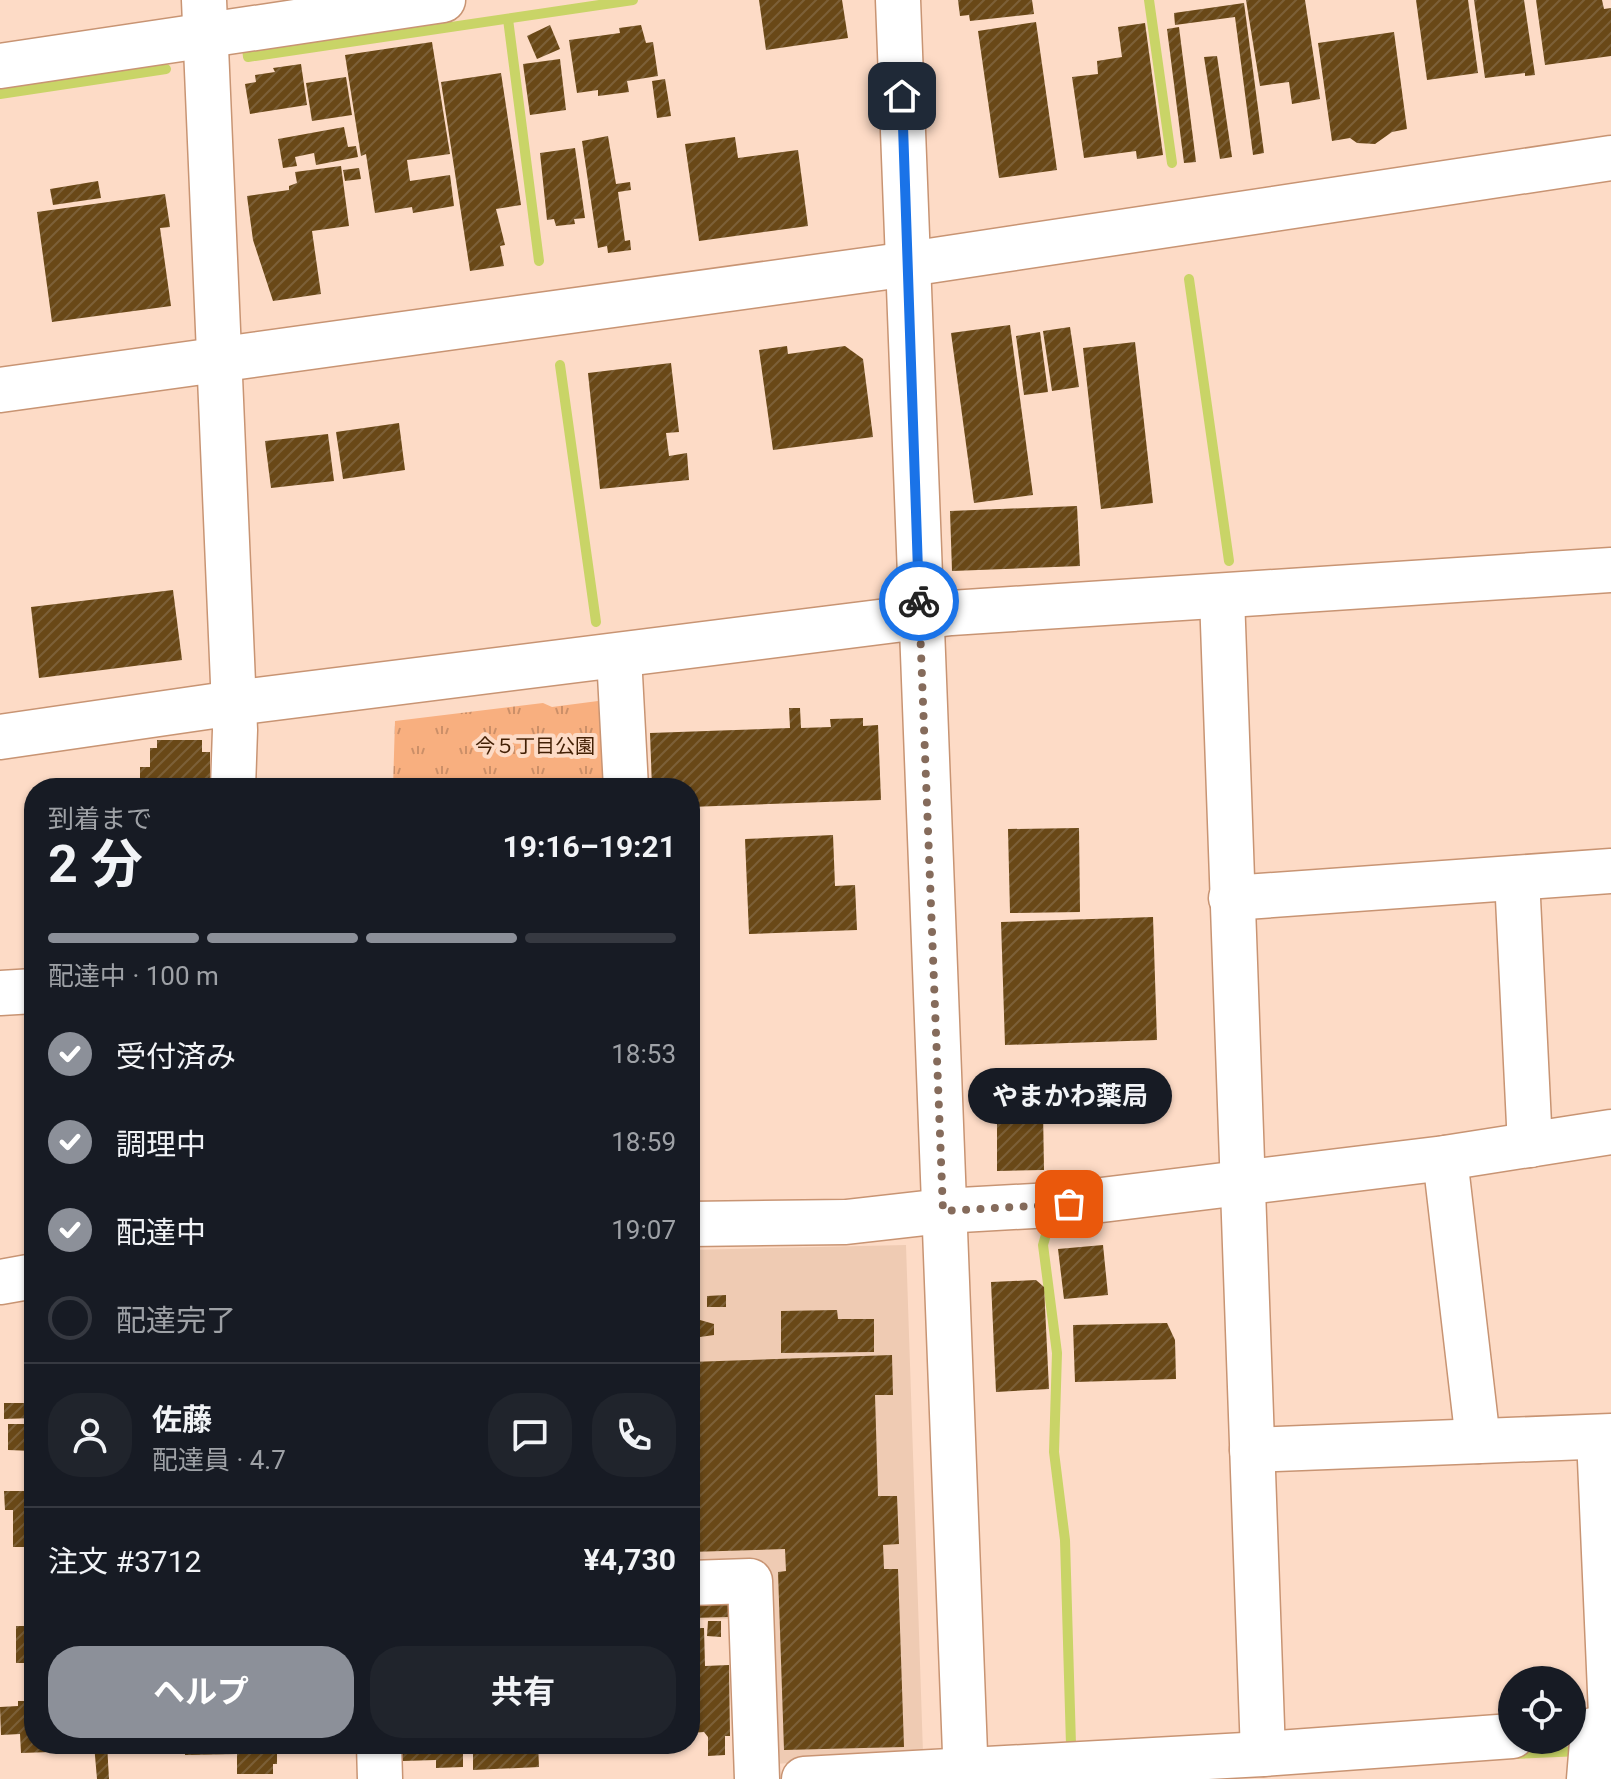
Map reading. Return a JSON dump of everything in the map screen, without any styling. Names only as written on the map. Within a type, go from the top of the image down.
[{"type":"street","points":[[0,66],[224,23],[443,0]]},
{"type":"street","points":[[898,0],[966,1774]]},
{"type":"street","points":[[224,23],[217,361],[234,703],[233,778]]},
{"type":"street","points":[[0,390],[909,264],[1611,158]]},
{"type":"street","points":[[0,737],[234,703],[920,617],[1611,570]]},
{"type":"street","points":[[1222,596],[1231,898],[1250,1186],[1252,1450],[1263,1754]]},
{"type":"street","points":[[619,656],[625,778]]},
{"type":"street","points":[[1231,898],[1611,871]]},
{"type":"street","points":[[1517,878],[1530,1145]]},
{"type":"street","points":[[0,993],[24,992]]},
{"type":"street","points":[[700,1224],[846,1222],[1446,1168],[1530,1145],[1611,1132]]},
{"type":"street","points":[[1446,1168],[1478,1441]]},
{"type":"street","points":[[0,1282],[24,1278]]},
{"type":"street","points":[[1252,1450],[1605,1436],[1594,1740]]},
{"type":"street","points":[[700,1583],[750,1581],[757,1779]]},
{"type":"street","points":[[804,1779],[966,1774],[1498,1737]]},
{"type":"street","points":[[379,1754],[380,1779]]},
{"type":"shaded area","points":[[906,1245],[923,1753],[734,1767],[729,1619],[700,1620],[700,1250]]},
{"type":"green space","name":"今５丁目公園","points":[[598,701],[603,704],[606,778],[393,778],[395,721],[543,703],[552,707]]},
{"type":"building","points":[[759,0],[842,0],[848,38],[766,50]]},
{"type":"building","points":[[958,0],[1032,0],[1034,14],[970,21],[969,15],[960,16]]},
{"type":"building","points":[[1246,0],[1305,0],[1320,99],[1292,104],[1289,82],[1260,86]]},
{"type":"building","points":[[1416,0],[1468,0],[1478,73],[1427,80]]},
{"type":"building","points":[[1474,0],[1524,0],[1535,75],[1525,76],[1525,73],[1485,78]]},
{"type":"building","points":[[1536,0],[1602,0],[1604,9],[1611,8],[1611,56],[1545,65]]},
{"type":"building","points":[[1244,3],[1264,153],[1253,155],[1235,17],[1175,25],[1174,13]]},
{"type":"building","points":[[1036,22],[1057,170],[999,178],[978,31]]},
{"type":"building","points":[[1145,23],[1163,155],[1137,159],[1136,151],[1084,158],[1072,77],[1098,74],[1097,61],[1122,57],[1118,27]]},
{"type":"building","points":[[550,25],[560,49],[537,59],[527,36]]},
{"type":"building","points":[[641,25],[646,43],[653,42],[658,76],[627,81],[629,92],[598,96],[598,90],[577,93],[569,40],[620,33],[619,28]]},
{"type":"building","points":[[1179,27],[1196,162],[1184,163],[1167,29]]},
{"type":"building","points":[[1394,32],[1407,129],[1392,132],[1375,144],[1357,143],[1350,138],[1332,141],[1318,43]]},
{"type":"building","points":[[432,42],[450,154],[407,160],[410,181],[450,175],[454,206],[413,213],[412,207],[375,213],[366,154],[361,156],[345,55]]},
{"type":"building","points":[[1217,56],[1232,157],[1220,159],[1204,57]]},
{"type":"building","points":[[560,59],[566,110],[530,115],[523,64]]},
{"type":"building","points":[[301,64],[307,105],[250,114],[245,84],[256,82],[255,75],[275,72],[273,68]]},
{"type":"building","points":[[501,73],[521,205],[496,209],[505,245],[500,246],[504,266],[470,271],[441,82]]},
{"type":"building","points":[[346,77],[352,115],[312,121],[306,83]]},
{"type":"building","points":[[665,79],[671,116],[657,118],[652,81]]},
{"type":"building","points":[[344,127],[348,147],[356,146],[358,157],[316,165],[314,153],[295,157],[297,166],[283,168],[278,139]]},
{"type":"building","points":[[608,136],[616,184],[630,182],[631,190],[618,192],[625,241],[630,240],[631,250],[608,253],[607,246],[598,248],[582,141]]},
{"type":"building","points":[[735,137],[738,158],[798,150],[808,226],[699,241],[685,144]]},
{"type":"building","points":[[575,148],[585,218],[574,219],[575,224],[556,226],[554,219],[547,220],[540,153]]},
{"type":"building","points":[[341,166],[349,226],[312,231],[321,294],[273,301],[253,240],[247,196],[289,190],[289,186],[297,183],[295,172]]},
{"type":"building","points":[[359,168],[361,179],[345,181],[343,170]]},
{"type":"building","points":[[98,181],[101,198],[53,205],[50,189]]},
{"type":"building","points":[[165,194],[170,227],[160,228],[171,306],[52,322],[37,212]]},
{"type":"building","points":[[1010,325],[1033,495],[974,503],[951,333]]},
{"type":"building","points":[[1070,327],[1079,387],[1052,391],[1043,331]]},
{"type":"building","points":[[1040,332],[1048,392],[1024,395],[1016,336]]},
{"type":"building","points":[[1135,342],[1153,503],[1101,509],[1083,348]]},
{"type":"building","points":[[787,346],[788,354],[845,346],[863,359],[873,437],[773,450],[759,350]]},
{"type":"building","points":[[671,363],[679,432],[666,433],[669,456],[687,453],[689,480],[600,489],[588,373]]},
{"type":"building","points":[[399,423],[405,470],[343,479],[336,432]]},
{"type":"building","points":[[328,434],[334,481],[271,488],[265,441]]},
{"type":"building","points":[[1077,506],[1080,566],[952,571],[950,511]]},
{"type":"building","points":[[173,590],[182,660],[39,678],[31,607]]},
{"type":"building","points":[[789,708],[800,708],[801,728],[831,727],[830,719],[863,718],[863,726],[878,725],[881,800],[700,807],[700,778],[652,778],[650,733],[790,728]]},
{"type":"building","points":[[157,740],[202,740],[202,752],[210,752],[210,778],[140,778],[140,767],[150,767],[150,748],[157,748]]},
{"type":"building","points":[[1079,828],[1080,912],[1010,913],[1008,829]]},
{"type":"building","points":[[833,835],[835,886],[855,885],[857,930],[749,934],[745,839]]},
{"type":"building","points":[[1153,917],[1157,1040],[1005,1045],[1001,922]]},
{"type":"building","points":[[997,1111],[1043,1111],[1044,1170],[997,1171]]},
{"type":"building","points":[[1103,1245],[1108,1295],[1064,1299],[1058,1249]]},
{"type":"building","points":[[1036,1280],[1044,1287],[1049,1389],[996,1392],[991,1282]]},
{"type":"building","points":[[726,1295],[726,1307],[707,1307],[707,1296]]},
{"type":"building","points":[[837,1310],[838,1319],[874,1319],[874,1352],[781,1353],[781,1311]]},
{"type":"building","points":[[700,1320],[714,1324],[714,1335],[700,1337]]},
{"type":"building","points":[[1167,1323],[1175,1340],[1176,1379],[1075,1382],[1073,1325]]},
{"type":"building","points":[[892,1355],[893,1395],[875,1395],[878,1496],[897,1496],[899,1544],[883,1545],[884,1569],[898,1569],[904,1747],[784,1750],[778,1572],[786,1571],[785,1549],[700,1552],[700,1362]]},
{"type":"building","points":[[4,1403],[24,1403],[24,1418],[4,1419]]},
{"type":"building","points":[[8,1424],[24,1424],[24,1451],[8,1450]]},
{"type":"building","points":[[4,1491],[24,1491],[24,1547],[13,1547],[13,1510],[5,1510]]},
{"type":"building","points":[[733,1601],[730,1617],[700,1618],[700,1603]]},
{"type":"building","points":[[708,1621],[721,1621],[721,1637],[707,1636]]},
{"type":"building","points":[[16,1626],[24,1626],[24,1663],[16,1663]]},
{"type":"building","points":[[700,1628],[704,1628],[705,1666],[729,1665],[730,1736],[725,1736],[725,1755],[708,1756],[708,1737],[700,1732]]},
{"type":"building","points":[[18,1701],[24,1701],[24,1753],[21,1753],[20,1734],[1,1735],[0,1707],[18,1706]]},
{"type":"building","points":[[95,1754],[108,1754],[109,1779],[97,1779]]},
{"type":"building","points":[[237,1754],[277,1754],[273,1774],[237,1774]]},
{"type":"building","points":[[402,1754],[463,1754],[463,1767],[436,1768],[436,1760],[402,1761]]},
{"type":"building","points":[[473,1754],[538,1754],[539,1767],[473,1770]]},
{"type":"waterway","points":[[246,38],[248,57],[633,0]]},
{"type":"waterway","points":[[1149,0],[1172,163]]},
{"type":"waterway","points":[[508,19],[539,261]]},
{"type":"waterway","points":[[0,94],[166,69]]},
{"type":"waterway","points":[[1189,279],[1229,561]]},
{"type":"waterway","points":[[560,365],[596,622]]},
{"type":"waterway","points":[[1049,1224],[1043,1245],[1057,1353],[1054,1452],[1065,1540],[1071,1745]]},
{"type":"way so far","points":[[919,601],[943,1211],[1069,1204]]},
{"type":"place","name":"やまかわ薬局","points":[[1069,1204]]},
{"type":"route","points":[[902,96],[913,339],[919,601]]}]
